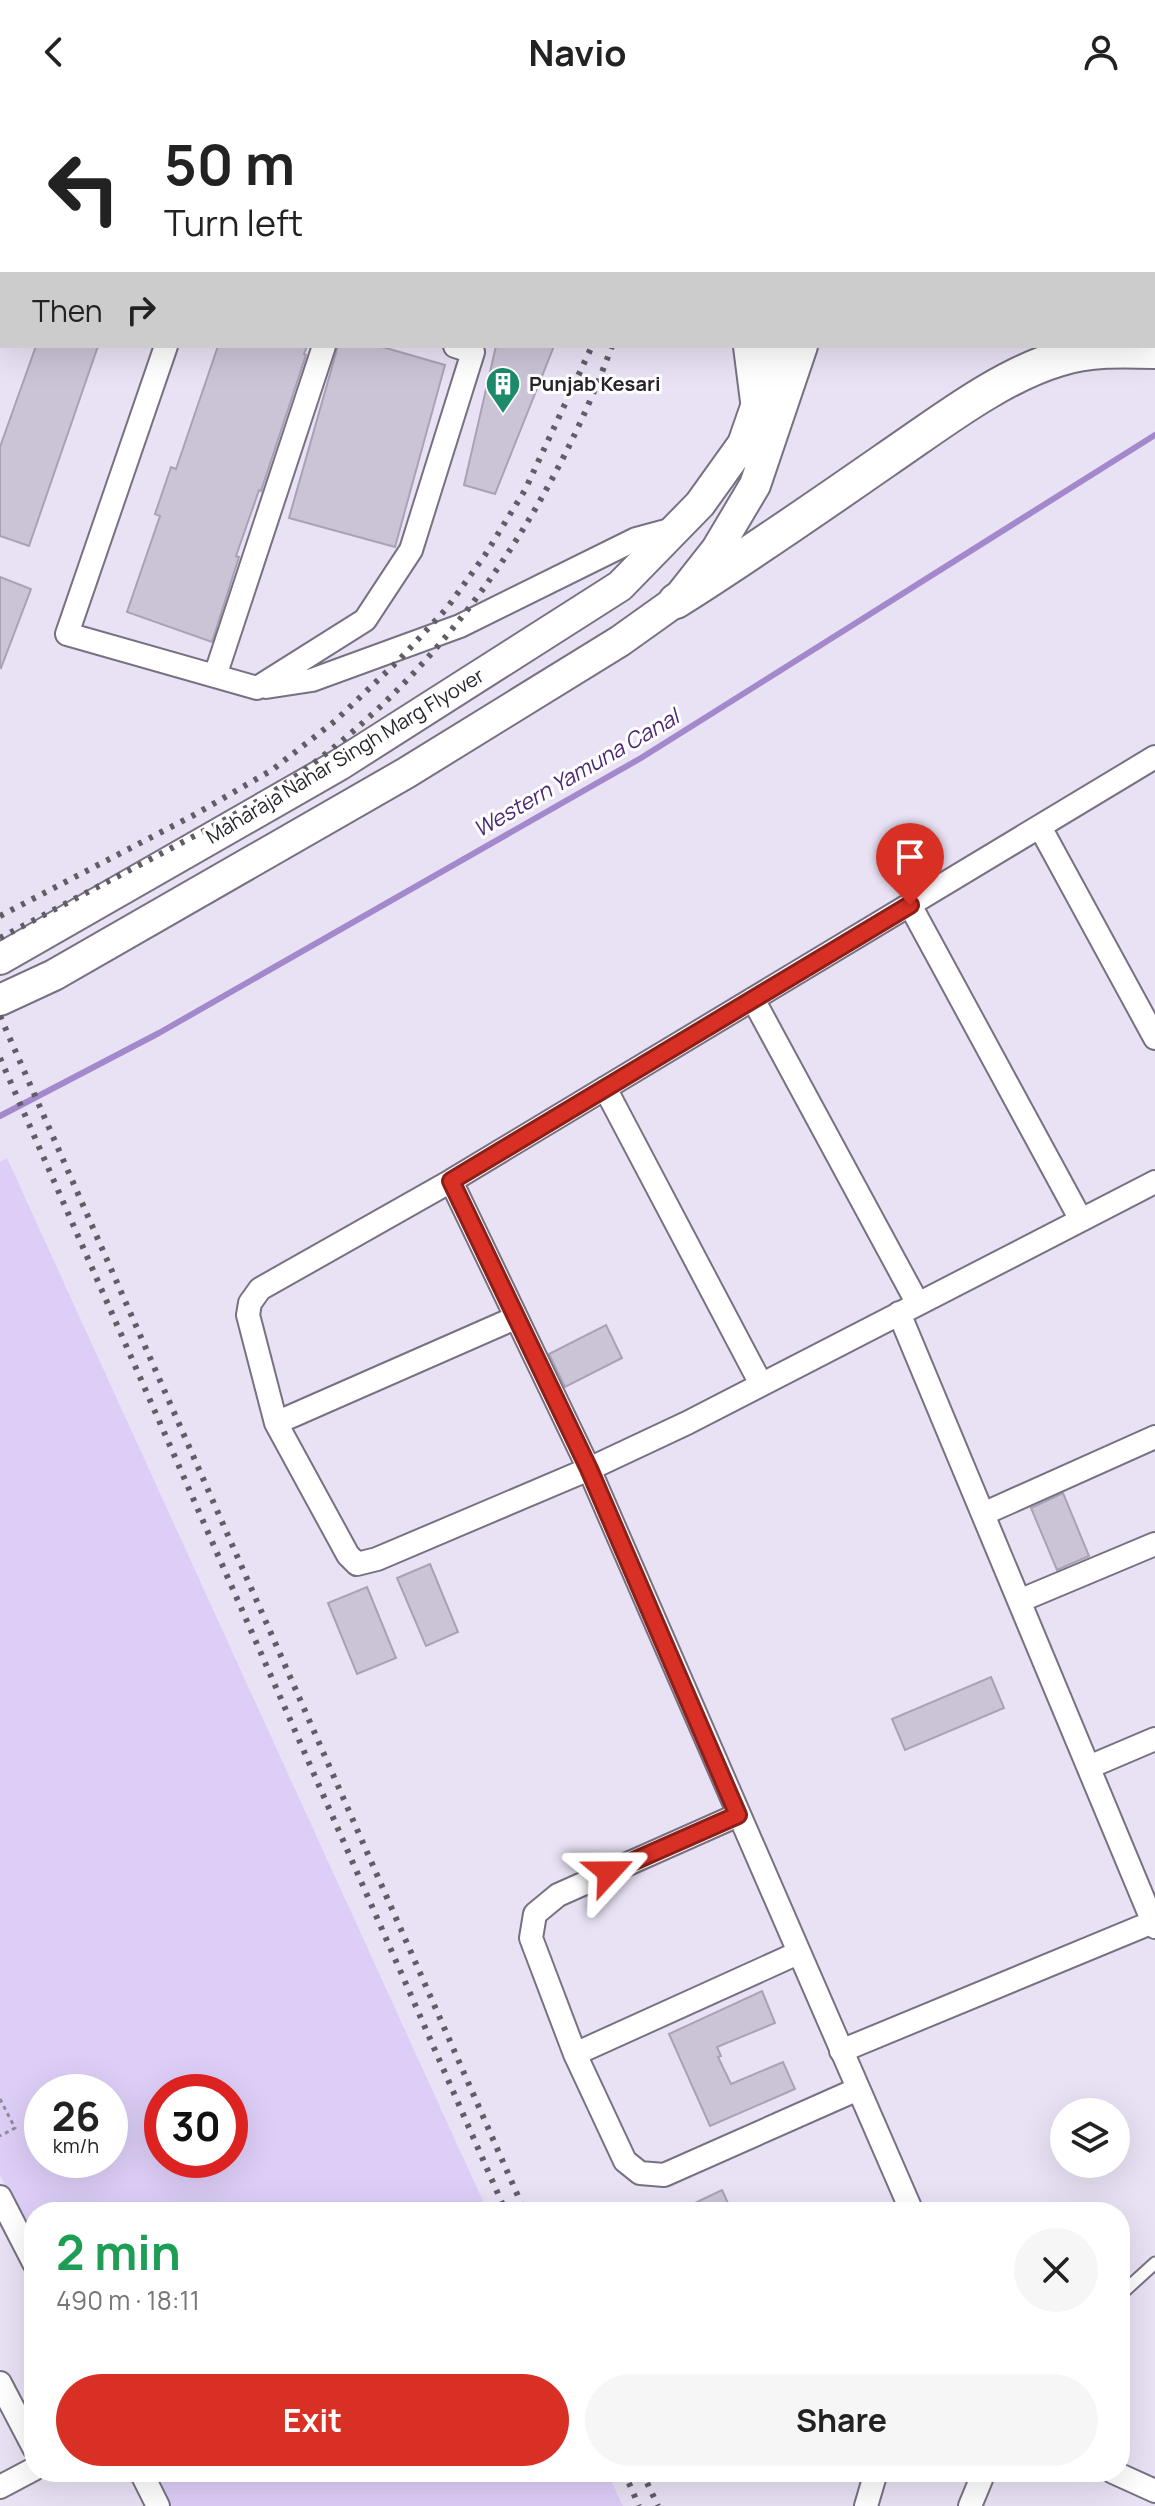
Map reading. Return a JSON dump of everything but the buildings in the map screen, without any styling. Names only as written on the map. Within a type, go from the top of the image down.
[{"type":"main road","points":[[751,348],[758,401]]},
{"type":"main road","name":"Maharaja Nahar Singh Marg Flyover","points":[[0,959],[339,765],[620,586],[700,504],[743,444],[758,401],[771,348]]},
{"type":"main road","name":"Maharaja Nahar Singh Marg Flyover","points":[[0,1000],[54,975],[406,773],[620,641],[676,601],[717,549],[755,485],[801,348]]},
{"type":"main road","points":[[676,601],[758,549],[959,410],[1025,372],[1057,359],[1089,352],[1155,350]]},
{"type":"street","points":[[165,348],[67,634],[257,688],[312,680],[460,626],[636,539],[673,529]]},
{"type":"street","points":[[215,676],[323,348]]},
{"type":"street","points":[[257,688],[365,620],[411,550],[473,352],[461,348]]},
{"type":"street","points":[[1155,757],[451,1181],[260,1289],[250,1303],[248,1315],[276,1423],[348,1555],[357,1564],[377,1559],[589,1469],[1155,1182]]},
{"type":"street","points":[[1040,827],[1155,1038]]},
{"type":"street","points":[[910,905],[1081,1220]]},
{"type":"street","points":[[753,999],[908,1308],[983,1514],[1154,1924],[841,2051]]},
{"type":"street","points":[[605,1088],[761,1384]]},
{"type":"street","points":[[451,1181],[589,1469],[908,2202]]},
{"type":"street","points":[[276,1423],[515,1318]]},
{"type":"street","points":[[983,1514],[1155,1437]]},
{"type":"street","points":[[1019,1601],[1155,1544]]},
{"type":"street","points":[[1089,1767],[1155,1739]]},
{"type":"street","points":[[738,1815],[558,1895],[535,1914],[531,1938],[575,2054],[625,2161],[640,2173],[664,2175],[858,2089]]},
{"type":"street","points":[[575,2054],[798,1953]]},
{"type":"street","points":[[0,2197],[5,2220],[24,2248]]},
{"type":"street","points":[[0,2383],[24,2429]]},
{"type":"street","points":[[0,2487],[24,2474]]},
{"type":"street","points":[[1130,2480],[1155,2491]]},
{"type":"street","points":[[146,2482],[158,2506]]},
{"type":"street","points":[[866,2506],[873,2482]]},
{"type":"street","points":[[970,2506],[980,2482]]},
{"type":"lane","points":[[1130,2286],[1155,2263]]},
{"type":"path","points":[[0,2099],[15,2128],[0,2136]]},
{"type":"shaded area","points":[[7,1158],[483,2202],[24,2202],[24,2222],[0,2175],[0,1162]]},
{"type":"shaded area","points":[[156,2482],[612,2482],[623,2506],[169,2506]]},
{"type":"waterway","name":"Western Yamuna Canal","points":[[0,1116],[159,1033],[641,758],[1155,435]]},
{"type":"railway","points":[[0,916],[194,815],[272,770],[335,721],[399,660],[447,608],[485,555],[525,490],[591,348]]},
{"type":"railway","points":[[0,938],[269,794],[339,743],[390,697],[438,646],[520,534],[586,410],[611,348]]},
{"type":"railway","points":[[0,1016],[521,2202]]},
{"type":"railway","points":[[0,1058],[502,2202]]},
{"type":"railway","points":[[628,2482],[639,2506]]},
{"type":"railway","points":[[647,2482],[658,2506]]},
{"type":"place","name":"Punjab Kesari","points":[[503,415]]},
{"type":"route","points":[[609,1872],[738,1815],[589,1469],[451,1181],[910,905]]}]
